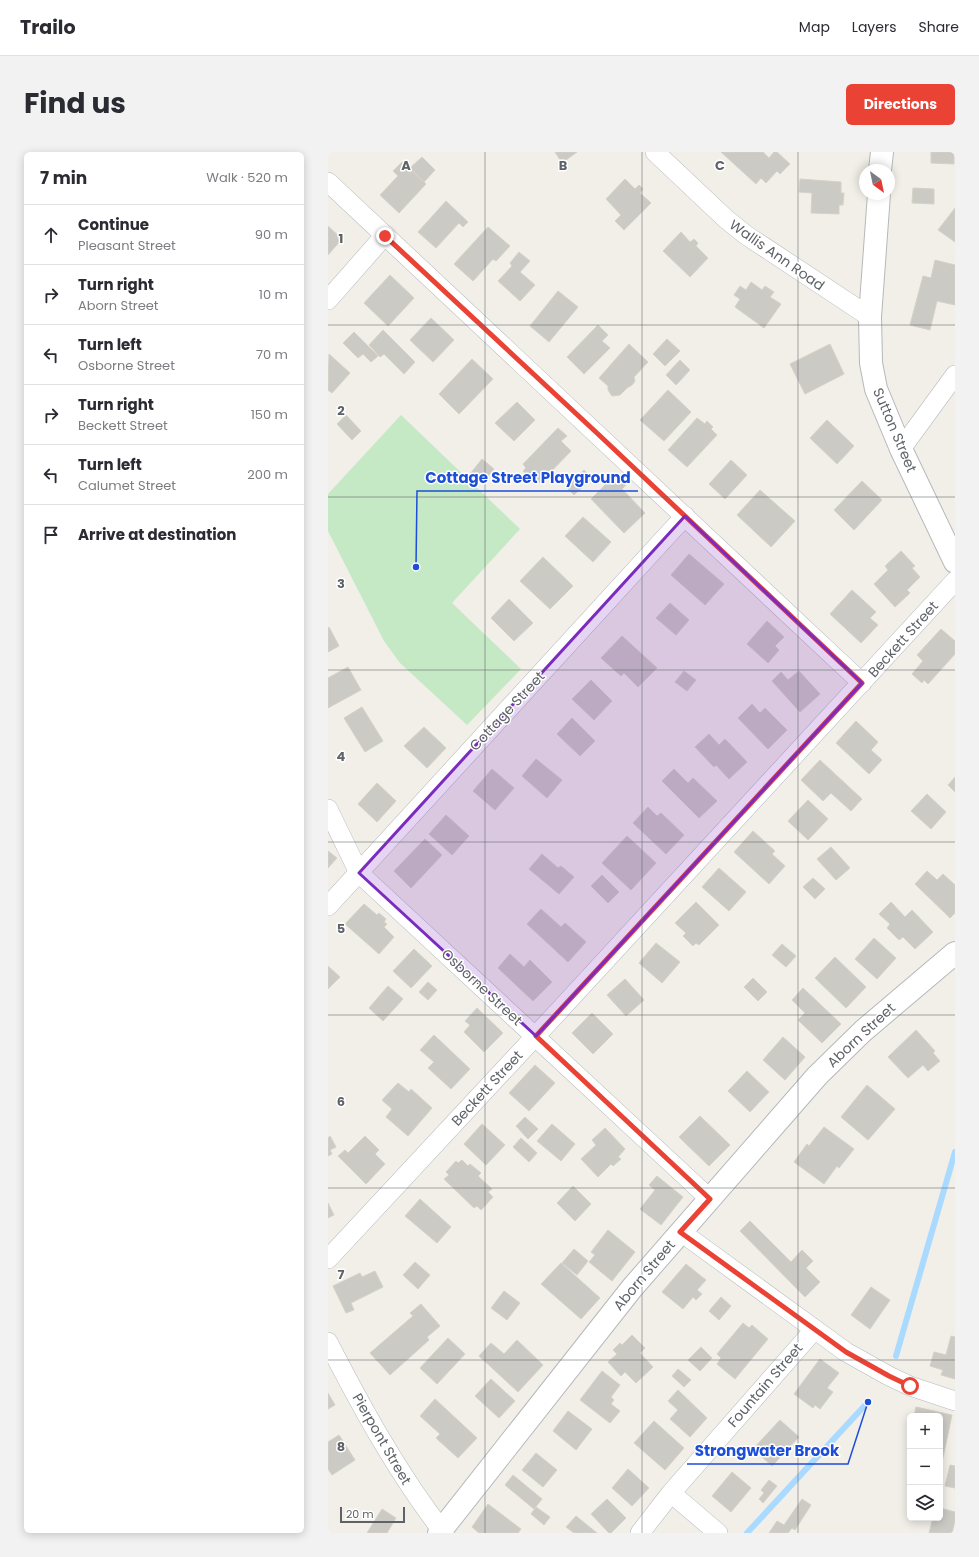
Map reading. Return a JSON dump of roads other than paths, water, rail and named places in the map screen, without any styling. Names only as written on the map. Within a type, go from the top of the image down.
[{"type":"street","name":"Wallis Ann Road","points":[[655,152],[726,219],[746,235],[870,317]]},
{"type":"street","points":[[881,164],[882,152]]},
{"type":"street","points":[[328,182],[686,516],[862,683]]},
{"type":"street","name":"Sutton Street","points":[[879,200],[870,317],[871,363],[876,389],[902,449],[955,562]]},
{"type":"street","points":[[328,300],[385,236]]},
{"type":"street","points":[[902,449],[955,374]]},
{"type":"street","name":"Cottage Street","points":[[328,906],[686,516]]},
{"type":"street","name":"Beckett Street","points":[[328,1259],[536,1036],[955,581]]},
{"type":"street","name":"Osborne Street","points":[[328,809],[358,873],[536,1036],[710,1199]]},
{"type":"street","name":"Aborn Street","points":[[441,1532],[632,1288],[817,1076],[863,1031],[955,953]]},
{"type":"street","points":[[680,1232],[846,1352],[910,1386],[955,1401]]},
{"type":"street","name":"Fountain Street","points":[[640,1533],[672,1493],[814,1330]]},
{"type":"street","name":"Pierpont Street","points":[[328,1342],[344,1374],[407,1482],[441,1532]]},
{"type":"street","points":[[672,1493],[718,1533]]},
{"type":"waterway","points":[[896,1356],[955,1152]]},
{"type":"waterway","points":[[747,1533],[868,1402]]},
{"type":"place","name":"Cottage Street Playground","points":[[416,567]]},
{"type":"place","name":"Strongwater Brook","points":[[868,1402]]}]
